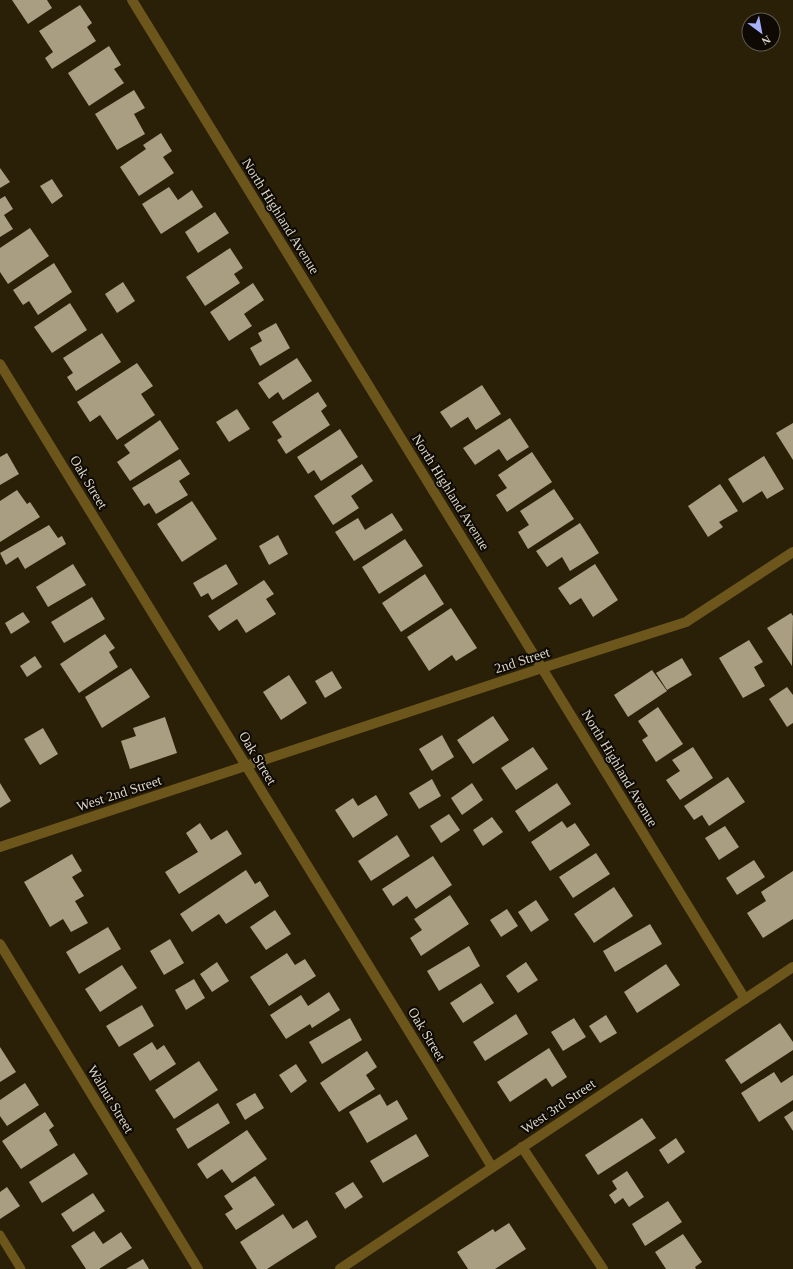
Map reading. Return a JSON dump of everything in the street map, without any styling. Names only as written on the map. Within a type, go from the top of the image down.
[{"type":"street","name":"North Highland Avenue","points":[[132,0],[745,999]]},
{"type":"street","name":"Oak Street","points":[[0,364],[492,1167]]},
{"type":"street","name":"2nd Street","points":[[246,766],[686,622],[793,552]]},
{"type":"street","name":"West 2nd Street","points":[[0,847],[246,766]]},
{"type":"street","name":"Walnut Street","points":[[0,944],[198,1269]]},
{"type":"street","name":"West 3rd Street","points":[[340,1269],[793,967]]},
{"type":"street","points":[[522,1147],[603,1269]]},
{"type":"lane","points":[[0,1235],[21,1269]]},
{"type":"building","points":[[12,0],[47,0],[52,8],[28,24]]},
{"type":"building","points":[[80,5],[92,23],[87,27],[96,41],[52,69],[45,58],[53,52],[39,31]]},
{"type":"building","points":[[109,46],[121,65],[114,69],[124,83],[89,106],[68,73]]},
{"type":"building","points":[[134,90],[145,108],[134,114],[145,134],[117,150],[95,114]]},
{"type":"building","points":[[161,133],[172,151],[163,157],[174,173],[139,196],[120,167],[146,149],[143,145]]},
{"type":"building","points":[[0,168],[10,182],[0,188]]},
{"type":"building","points":[[52,179],[63,196],[52,204],[40,186]]},
{"type":"building","points":[[169,187],[178,200],[192,190],[203,207],[161,234],[142,204]]},
{"type":"building","points":[[5,196],[13,209],[4,215],[13,229],[0,237],[0,199]]},
{"type":"building","points":[[215,212],[229,233],[198,253],[185,232]]},
{"type":"building","points":[[30,228],[49,256],[8,284],[0,272],[0,248]]},
{"type":"building","points":[[230,248],[243,268],[234,274],[240,283],[205,306],[186,277]]},
{"type":"building","points":[[54,263],[72,292],[38,315],[29,301],[23,305],[13,290]]},
{"type":"building","points":[[123,282],[135,301],[117,313],[105,294]]},
{"type":"building","points":[[253,283],[264,300],[244,314],[252,326],[229,341],[210,312]]},
{"type":"building","points":[[70,303],[87,330],[52,353],[34,327]]},
{"type":"building","points":[[276,323],[290,348],[260,366],[250,348],[262,341],[258,333]]},
{"type":"building","points":[[102,333],[121,362],[76,391],[67,377],[73,373],[63,358]]},
{"type":"building","points":[[297,358],[312,381],[283,400],[278,392],[269,399],[258,383]]},
{"type":"building","points":[[137,363],[153,386],[141,394],[155,415],[117,440],[100,415],[90,422],[77,402]]},
{"type":"building","points":[[482,385],[501,414],[476,430],[468,417],[451,428],[440,412]]},
{"type":"building","points":[[318,392],[327,406],[321,411],[330,425],[286,454],[277,440],[282,437],[272,422]]},
{"type":"building","points":[[237,409],[250,429],[229,442],[216,422]]},
{"type":"building","points":[[510,418],[529,447],[507,461],[499,449],[475,465],[463,448]]},
{"type":"building","points":[[160,420],[179,449],[130,481],[117,462],[130,453],[124,445]]},
{"type":"building","points":[[793,423],[793,460],[776,433]]},
{"type":"building","points":[[340,429],[358,457],[321,481],[314,470],[308,474],[297,457]]},
{"type":"building","points":[[532,452],[552,482],[507,512],[496,495],[507,488],[498,475]]},
{"type":"building","points":[[7,453],[19,474],[0,485],[0,457]]},
{"type":"building","points":[[764,456],[784,489],[767,499],[762,491],[743,503],[728,479]]},
{"type":"building","points":[[180,459],[190,474],[179,481],[188,495],[156,514],[149,503],[144,506],[132,488]]},
{"type":"building","points":[[362,464],[373,481],[351,496],[359,508],[333,525],[314,496]]},
{"type":"building","points":[[720,484],[738,511],[719,522],[723,527],[708,537],[688,506]]},
{"type":"building","points":[[554,489],[574,519],[528,549],[518,532],[529,525],[520,511]]},
{"type":"building","points":[[17,490],[27,504],[30,502],[40,517],[0,542],[0,501]]},
{"type":"building","points":[[192,501],[217,539],[182,562],[157,524]]},
{"type":"building","points":[[392,513],[403,530],[354,561],[335,532],[358,518],[365,530]]},
{"type":"building","points":[[580,523],[599,553],[570,571],[562,557],[547,567],[536,551]]},
{"type":"building","points":[[49,525],[58,538],[62,536],[66,544],[25,569],[18,557],[6,565],[0,553]]},
{"type":"building","points":[[278,535],[288,554],[269,565],[259,546]]},
{"type":"building","points":[[405,539],[423,566],[379,594],[362,567]]},
{"type":"building","points":[[73,564],[86,585],[48,607],[36,587]]},
{"type":"building","points":[[226,564],[238,584],[212,600],[208,593],[201,597],[193,583]]},
{"type":"building","points":[[595,564],[618,600],[593,617],[581,598],[570,605],[558,588]]},
{"type":"building","points":[[425,574],[444,604],[401,632],[382,603]]},
{"type":"building","points":[[264,580],[274,594],[266,599],[276,614],[246,633],[237,619],[219,631],[208,616]]},
{"type":"building","points":[[92,597],[105,619],[64,643],[51,622]]},
{"type":"building","points":[[451,608],[477,648],[456,661],[452,655],[429,671],[407,637]]},
{"type":"building","points":[[23,612],[30,622],[11,634],[5,623]]},
{"type":"building","points":[[791,613],[793,616],[792,666],[767,628]]},
{"type":"building","points":[[105,634],[115,648],[109,652],[118,667],[79,693],[60,664]]},
{"type":"building","points":[[749,640],[763,662],[754,667],[765,686],[743,698],[719,658]]},
{"type":"building","points":[[35,656],[42,667],[27,677],[20,666]]},
{"type":"building","points":[[682,658],[692,675],[667,690],[656,673]]},
{"type":"building","points":[[131,668],[150,697],[102,728],[85,697]]},
{"type":"building","points":[[652,670],[667,691],[628,717],[614,695]]},
{"type":"building","points":[[332,671],[342,688],[325,698],[315,681]]},
{"type":"building","points":[[289,675],[307,703],[281,720],[263,692]]},
{"type":"building","points":[[787,687],[793,695],[793,723],[787,727],[769,699]]},
{"type":"building","points":[[658,707],[683,744],[656,762],[642,740],[648,736],[638,721]]},
{"type":"building","points":[[493,716],[509,740],[473,764],[457,740]]},
{"type":"building","points":[[165,717],[177,753],[130,769],[121,741],[136,736],[133,728]]},
{"type":"building","points":[[43,728],[58,754],[40,765],[24,739]]},
{"type":"building","points":[[442,735],[454,757],[432,771],[419,749]]},
{"type":"building","points":[[533,747],[548,769],[516,790],[501,768]]},
{"type":"building","points":[[693,747],[713,778],[680,800],[666,780],[680,771],[672,760]]},
{"type":"building","points":[[728,777],[745,802],[709,826],[702,815],[694,820],[684,806]]},
{"type":"building","points":[[432,779],[441,796],[419,809],[409,793]]},
{"type":"building","points":[[0,783],[11,801],[0,808]]},
{"type":"building","points":[[472,783],[483,800],[462,815],[451,798]]},
{"type":"building","points":[[557,783],[571,804],[529,832],[515,811]]},
{"type":"building","points":[[376,795],[388,815],[353,838],[335,810],[353,798],[358,806]]},
{"type":"building","points":[[449,814],[460,830],[441,843],[430,826]]},
{"type":"building","points":[[492,817],[503,832],[483,846],[473,830]]},
{"type":"building","points":[[562,821],[567,828],[575,823],[590,845],[550,871],[531,842]]},
{"type":"building","points":[[200,823],[211,840],[227,830],[242,854],[179,894],[165,872],[198,852],[186,833]]},
{"type":"building","points":[[725,826],[739,847],[719,860],[705,838]]},
{"type":"building","points":[[397,835],[410,856],[371,881],[358,861]]},
{"type":"building","points":[[596,853],[610,874],[573,898],[559,877]]},
{"type":"building","points":[[72,854],[82,871],[72,877],[84,896],[75,901],[88,923],[71,932],[63,919],[50,927],[24,882]]},
{"type":"building","points":[[433,856],[452,885],[416,909],[407,896],[393,906],[382,889]]},
{"type":"building","points":[[754,860],[765,877],[737,895],[726,878]]},
{"type":"building","points":[[246,870],[255,884],[260,881],[269,896],[226,924],[219,914],[192,932],[180,914]]},
{"type":"building","points":[[793,871],[793,919],[763,938],[747,913],[766,901],[761,892]]},
{"type":"building","points":[[614,887],[633,916],[594,943],[574,914]]},
{"type":"building","points":[[450,895],[469,924],[421,956],[410,938],[422,930],[414,919]]},
{"type":"building","points":[[536,900],[549,920],[531,932],[518,912]]},
{"type":"building","points":[[507,909],[518,926],[501,937],[490,920]]},
{"type":"building","points":[[275,910],[291,934],[266,950],[250,927]]},
{"type":"building","points":[[650,924],[662,944],[615,972],[603,951]]},
{"type":"building","points":[[108,927],[121,949],[79,974],[66,952]]},
{"type":"building","points":[[170,939],[184,963],[164,975],[150,951]]},
{"type":"building","points":[[469,946],[480,966],[439,991],[427,971]]},
{"type":"building","points":[[287,953],[295,965],[305,959],[316,976],[269,1006],[250,977]]},
{"type":"building","points":[[217,962],[229,981],[212,992],[200,974]]},
{"type":"building","points":[[526,962],[538,980],[518,993],[506,976]]},
{"type":"building","points":[[666,964],[680,985],[637,1013],[624,992]]},
{"type":"building","points":[[122,965],[137,988],[100,1012],[85,989]]},
{"type":"building","points":[[194,979],[205,998],[186,1010],[175,990]]},
{"type":"building","points":[[481,983],[494,1003],[463,1023],[450,1003]]},
{"type":"building","points":[[329,992],[340,1010],[312,1028],[310,1024],[286,1039],[270,1015],[301,995],[308,1006]]},
{"type":"building","points":[[142,1005],[154,1026],[119,1047],[106,1026]]},
{"type":"building","points":[[516,1014],[528,1034],[485,1061],[473,1042]]},
{"type":"building","points":[[606,1015],[617,1033],[600,1043],[589,1026]]},
{"type":"building","points":[[350,1018],[362,1040],[322,1064],[309,1042]]},
{"type":"building","points":[[574,1018],[586,1037],[563,1051],[551,1032]]},
{"type":"building","points":[[780,1023],[793,1042],[793,1050],[741,1084],[725,1060]]},
{"type":"building","points":[[152,1042],[157,1050],[164,1045],[176,1064],[150,1081],[133,1054]]},
{"type":"building","points":[[0,1047],[16,1072],[0,1082]]},
{"type":"building","points":[[549,1048],[567,1077],[552,1087],[546,1078],[510,1102],[497,1082]]},
{"type":"building","points":[[367,1051],[377,1067],[366,1075],[375,1089],[339,1112],[320,1083]]},
{"type":"building","points":[[199,1061],[218,1090],[174,1119],[155,1090]]},
{"type":"building","points":[[296,1064],[307,1081],[291,1093],[279,1075]]},
{"type":"building","points":[[774,1072],[781,1083],[793,1075],[793,1100],[759,1122],[741,1093]]},
{"type":"building","points":[[25,1083],[39,1105],[7,1126],[0,1116],[0,1100]]},
{"type":"building","points":[[255,1093],[264,1108],[245,1120],[236,1104]]},
{"type":"building","points":[[380,1094],[387,1106],[397,1100],[408,1119],[367,1143],[349,1112]]},
{"type":"building","points":[[218,1103],[230,1123],[188,1149],[176,1129]]},
{"type":"building","points":[[793,1111],[793,1131],[784,1117]]},
{"type":"building","points":[[45,1112],[54,1126],[49,1130],[58,1145],[21,1169],[2,1141]]},
{"type":"building","points":[[642,1118],[656,1138],[598,1175],[585,1155]]},
{"type":"building","points":[[247,1130],[267,1159],[232,1183],[222,1169],[207,1179],[197,1164]]},
{"type":"building","points":[[416,1134],[429,1156],[383,1183],[370,1161]]},
{"type":"building","points":[[676,1138],[685,1152],[668,1164],[659,1150]]},
{"type":"building","points":[[74,1153],[88,1174],[42,1203],[29,1182]]},
{"type":"building","points":[[627,1171],[644,1197],[629,1207],[623,1198],[615,1204],[609,1195],[617,1189],[612,1181]]},
{"type":"building","points":[[255,1176],[275,1205],[236,1230],[225,1214],[233,1209],[224,1196]]},
{"type":"building","points":[[353,1182],[363,1197],[345,1209],[335,1193]]},
{"type":"building","points":[[7,1187],[20,1206],[0,1219],[0,1192]]},
{"type":"building","points":[[93,1193],[105,1211],[73,1232],[61,1214]]},
{"type":"building","points":[[668,1201],[682,1222],[645,1246],[632,1224]]},
{"type":"building","points":[[283,1214],[293,1229],[307,1220],[317,1237],[267,1269],[257,1269],[240,1242]]},
{"type":"building","points":[[509,1223],[526,1249],[495,1269],[468,1269],[457,1252],[493,1229],[495,1232]]},
{"type":"building","points":[[94,1231],[103,1244],[121,1232],[132,1248],[99,1269],[86,1269],[71,1246]]},
{"type":"building","points":[[683,1234],[702,1262],[695,1267],[696,1269],[666,1269],[655,1252]]},
{"type":"building","points":[[143,1259],[149,1269],[126,1269]]}]
